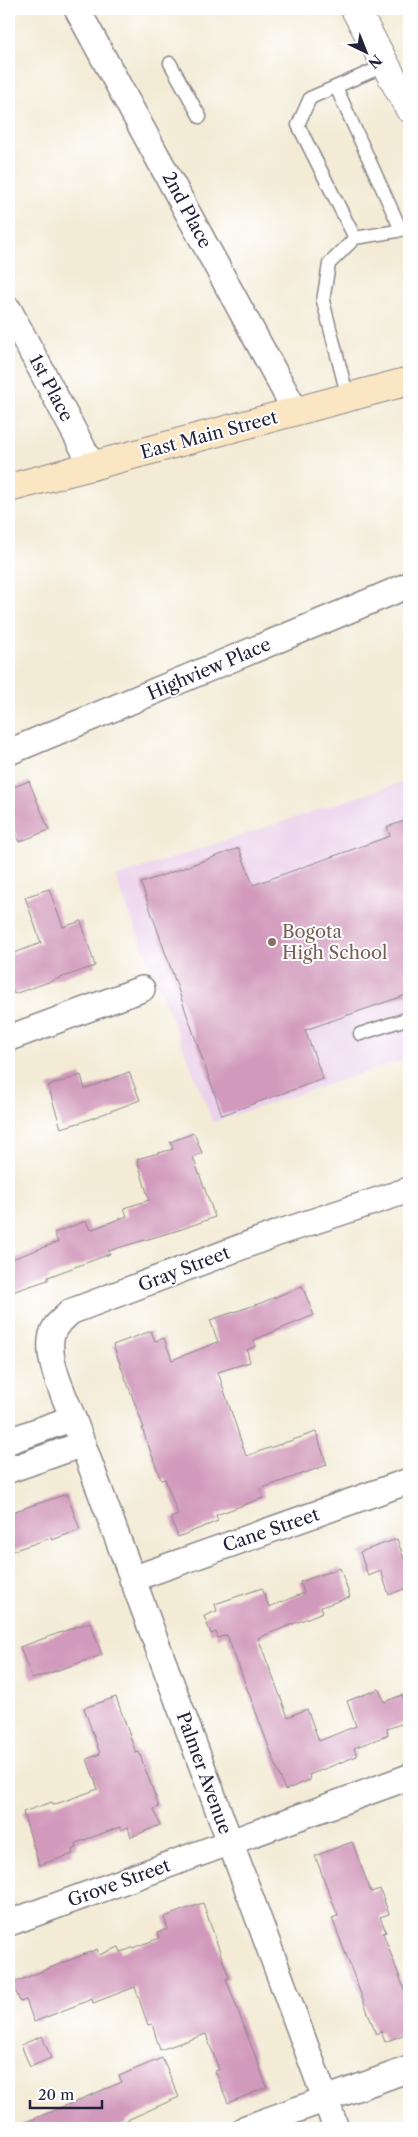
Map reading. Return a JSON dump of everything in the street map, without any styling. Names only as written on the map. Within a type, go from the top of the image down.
[{"type":"main road","name":"East Main Street","points":[[9,488],[409,381]]},
{"type":"street","name":"2nd Place","points":[[77,9],[296,412]]},
{"type":"street","points":[[355,9],[409,108]]},
{"type":"street","name":"1st Place","points":[[9,310],[93,467]]},
{"type":"street","name":"Highview Place","points":[[9,752],[409,585]]},
{"type":"street","points":[[9,1038],[142,989]]},
{"type":"street","name":"Gray Street","points":[[73,1418],[50,1356],[50,1341],[56,1327],[70,1312],[278,1233],[409,1190]]},
{"type":"street","points":[[9,1441],[73,1418]]},
{"type":"street","name":"Palmer Avenue","points":[[73,1418],[324,2100],[336,2128]]},
{"type":"street","points":[[9,1470],[83,1444]]},
{"type":"street","name":"Cane Street","points":[[132,1579],[409,1480]]},
{"type":"street","name":"Grove Street","points":[[9,1923],[409,1777]]},
{"type":"street","points":[[246,2128],[409,2069]]},
{"type":"lane","points":[[170,63],[200,117]]},
{"type":"lane","points":[[356,238],[298,125],[310,98],[386,65]]},
{"type":"lane","points":[[336,87],[405,229],[356,238],[329,264],[323,301],[348,398]]},
{"type":"lane","points":[[360,1034],[409,1018]]},
{"type":"shaded area","points":[[409,780],[409,1058],[213,1122],[115,877]]},
{"type":"building","points":[[29,781],[49,830],[19,842],[9,816],[9,789]]},
{"type":"building","points":[[409,819],[409,994],[305,1030],[323,1079],[222,1115],[141,883],[239,848],[253,885],[390,836],[387,827]]},
{"type":"building","points":[[49,889],[63,927],[81,921],[95,966],[14,994],[9,980],[9,955],[41,943],[25,897]]},
{"type":"building","points":[[129,1072],[140,1100],[61,1128],[48,1086],[81,1075],[85,1089]]},
{"type":"building","points":[[194,1133],[202,1153],[193,1157],[215,1217],[108,1251],[110,1254],[48,1277],[48,1280],[9,1293],[9,1260],[58,1242],[54,1233],[86,1221],[90,1230],[127,1216],[124,1208],[149,1200],[137,1159],[173,1149],[170,1142]]},
{"type":"building","points":[[302,1286],[314,1315],[254,1340],[256,1346],[247,1350],[250,1362],[218,1372],[246,1456],[316,1432],[327,1465],[260,1489],[263,1498],[216,1515],[218,1521],[178,1537],[171,1518],[178,1515],[165,1479],[161,1480],[113,1345],[151,1331],[155,1341],[164,1338],[172,1360],[218,1342],[210,1320],[261,1303]]},
{"type":"building","points":[[67,1494],[80,1530],[9,1552],[9,1513]]},
{"type":"building","points":[[397,1539],[404,1559],[409,1557],[409,1587],[389,1595],[381,1571],[368,1576],[360,1552]]},
{"type":"building","points":[[340,1568],[350,1597],[321,1607],[323,1612],[258,1638],[288,1717],[307,1709],[319,1741],[356,1726],[347,1701],[379,1689],[384,1702],[402,1695],[409,1715],[409,1721],[387,1729],[388,1735],[354,1748],[357,1756],[309,1775],[310,1780],[285,1790],[227,1635],[218,1638],[216,1632],[211,1634],[204,1616],[217,1611],[215,1604],[262,1588],[269,1607],[304,1593],[300,1582]]},
{"type":"building","points":[[90,1622],[102,1655],[32,1679],[20,1647]]},
{"type":"building","points":[[116,1697],[136,1753],[139,1752],[159,1807],[154,1809],[160,1825],[131,1837],[128,1827],[121,1830],[120,1827],[76,1843],[77,1848],[72,1850],[73,1854],[39,1865],[23,1812],[52,1802],[53,1805],[98,1789],[87,1759],[100,1754],[84,1708]]},
{"type":"building","points":[[352,1842],[371,1892],[380,1889],[389,1914],[380,1917],[386,1932],[383,1933],[409,2002],[409,2024],[402,2027],[405,2034],[385,2042],[381,2031],[376,2034],[332,1918],[338,1916],[315,1856]]},
{"type":"building","points":[[203,1903],[229,1978],[226,1979],[267,2087],[228,2103],[215,2071],[219,2070],[206,2034],[160,2050],[152,2024],[148,2025],[135,1987],[93,2003],[92,1999],[34,2022],[26,2000],[20,2002],[13,1983],[97,1949],[99,1955],[119,1947],[121,1952],[160,1938],[158,1932],[168,1929],[164,1917]]},
{"type":"building","points":[[42,2036],[51,2058],[30,2067],[21,2045]]},
{"type":"building","points":[[162,2058],[179,2097],[125,2121],[126,2123],[111,2128],[12,2128],[122,2082],[119,2076]]},
{"type":"place","name":"Bogota High School","points":[[272,942]]}]
